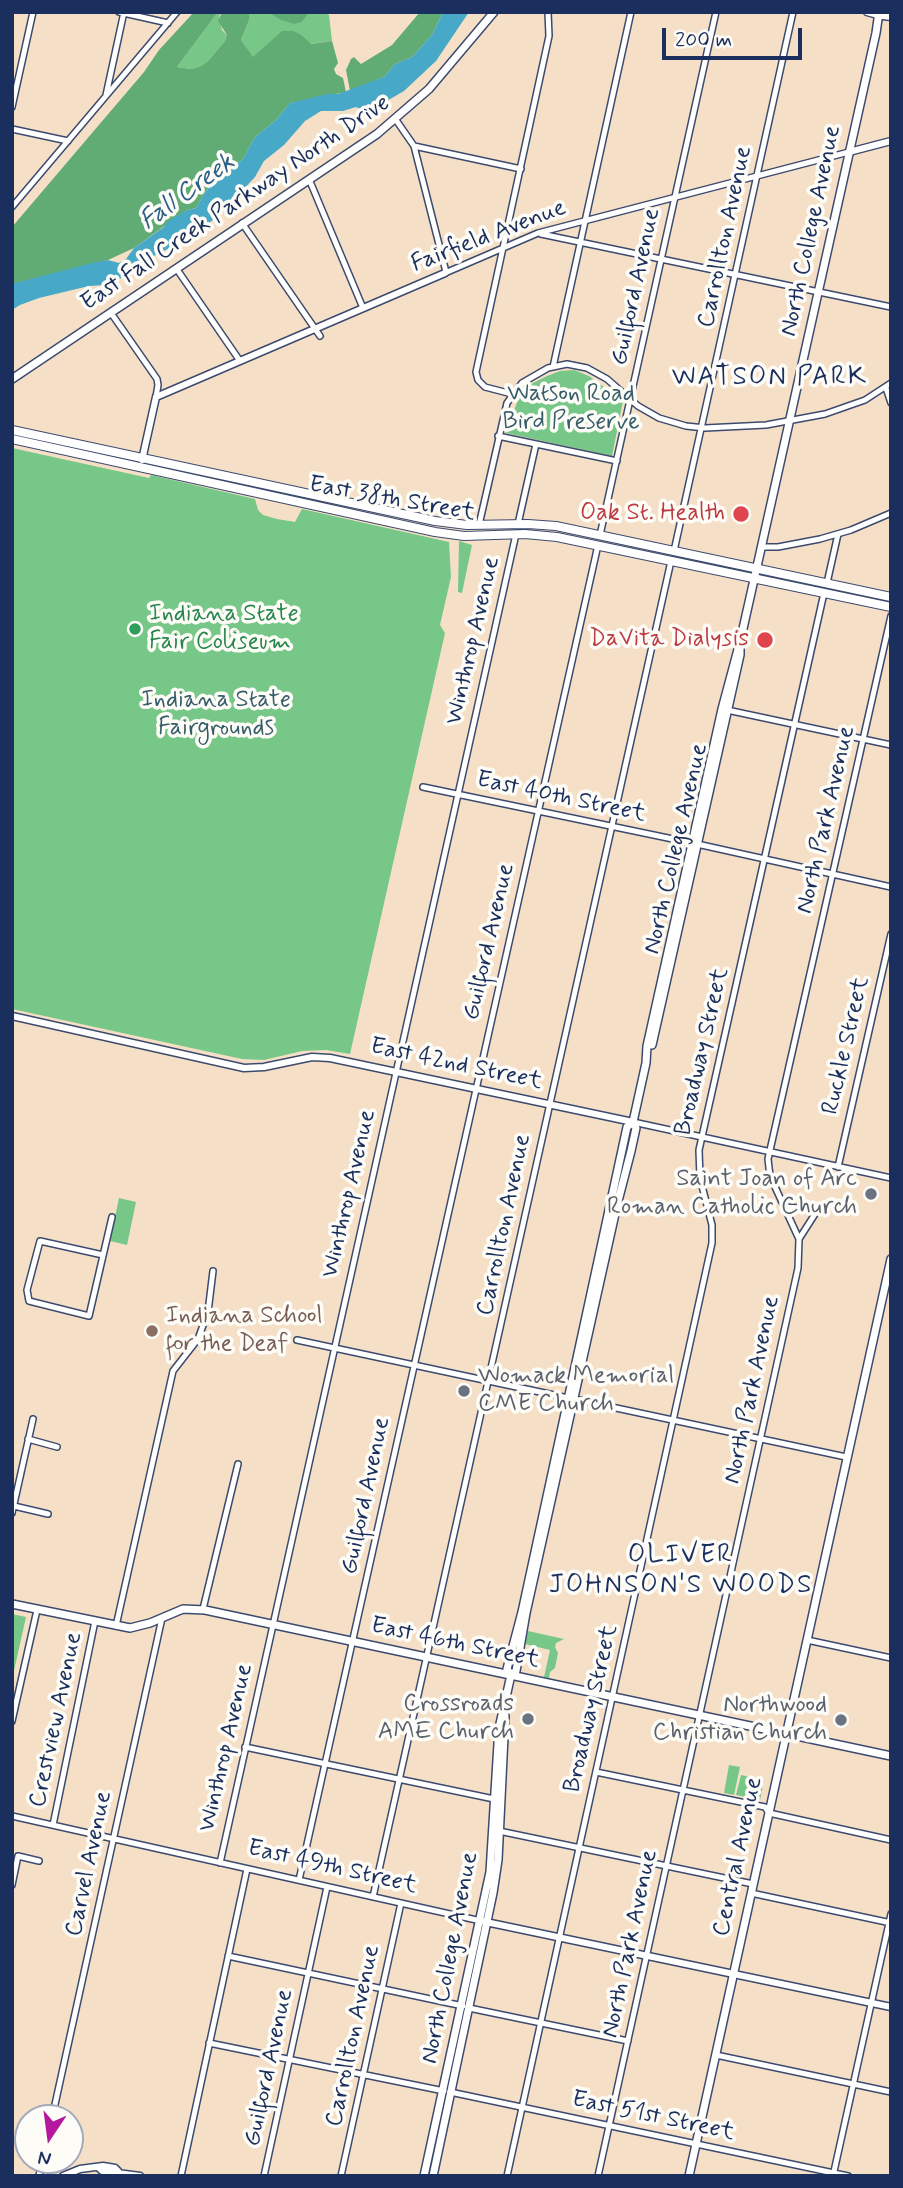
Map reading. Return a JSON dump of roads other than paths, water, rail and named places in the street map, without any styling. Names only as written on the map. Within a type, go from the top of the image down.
[{"type":"main road","name":"East Fall Creek Parkway North Drive","points":[[12,379],[242,223],[363,145],[396,120],[429,89],[494,12]]},
{"type":"main road","name":"North College Avenue","points":[[694,844],[722,709],[757,568],[876,33],[883,14]]},
{"type":"main road","name":"East 38th Street","points":[[12,430],[435,522],[556,526],[891,597]]},
{"type":"main road","name":"East 38th Street","points":[[12,439],[435,532],[477,536],[551,536],[891,607]]},
{"type":"main road","name":"North College Avenue","points":[[485,1922],[491,1872],[499,1728],[511,1675],[507,1669],[636,1128],[633,1122],[647,1046],[740,655],[740,642]]},
{"type":"main road","name":"Central Avenue","points":[[689,2176],[846,1457],[886,1298],[891,1259]]},
{"type":"main road","name":"East 46th Street","points":[[12,1604],[116,1626],[133,1627],[183,1609],[202,1609],[891,1756]]},
{"type":"main road","name":"North College Avenue","points":[[424,2176],[447,2091],[496,1877],[505,1705]]},
{"type":"main road","name":"North College Avenue","points":[[433,2176],[447,2091]]},
{"type":"street","points":[[12,107],[33,12]]},
{"type":"street","points":[[12,207],[177,12]]},
{"type":"street","points":[[512,394],[485,387],[476,374],[549,36],[548,12]]},
{"type":"street","points":[[553,367],[631,12]]},
{"type":"street","name":"Guilford Avenue","points":[[299,1880],[716,12]]},
{"type":"street","name":"Carrollton Avenue","points":[[674,551],[793,12]]},
{"type":"street","points":[[867,12],[883,14]]},
{"type":"street","points":[[105,98],[122,13],[168,23]]},
{"type":"street","points":[[396,120],[414,146],[446,272]]},
{"type":"street","points":[[12,129],[68,141]]},
{"type":"street","name":"Fairfield Avenue","points":[[156,397],[538,233],[891,141]]},
{"type":"street","points":[[414,146],[521,169]]},
{"type":"street","points":[[309,179],[363,308]]},
{"type":"street","points":[[242,223],[320,336]]},
{"type":"street","points":[[538,233],[891,307]]},
{"type":"street","points":[[177,268],[240,361]]},
{"type":"street","points":[[111,313],[157,379],[156,397],[140,468]]},
{"type":"street","points":[[479,525],[498,436],[512,394],[528,377],[553,367],[570,364],[593,370],[631,400],[663,419],[702,428],[744,427],[789,421],[846,408],[875,396],[888,386],[891,403]]},
{"type":"street","points":[[498,436],[617,461]]},
{"type":"street","points":[[518,524],[536,444]]},
{"type":"street","points":[[282,499],[285,489]]},
{"type":"street","points":[[761,547],[798,544],[838,534],[891,513]]},
{"type":"street","name":"Winthrop Avenue","points":[[220,1863],[516,534]]},
{"type":"street","points":[[827,583],[838,534]]},
{"type":"street","name":"Carrollton Avenue","points":[[373,1897],[671,561]]},
{"type":"street","name":"Broadway Street","points":[[507,2176],[713,1239],[699,1165],[701,1137],[824,593]]},
{"type":"street","name":"North Park Avenue","points":[[598,2176],[797,1269],[799,1239],[769,1172],[770,1152],[891,616]]},
{"type":"street","points":[[727,710],[891,745]]},
{"type":"street","name":"East 40th Street","points":[[423,787],[891,887]]},
{"type":"street","name":"Ruckle Street","points":[[838,1167],[891,934]]},
{"type":"street","name":"East 42nd Street","points":[[12,1016],[238,1067],[264,1067],[321,1057],[891,1178]]},
{"type":"street","points":[[784,1207],[814,1212],[814,1217],[799,1239]]},
{"type":"street","points":[[103,1255],[40,1241],[27,1290],[29,1301],[89,1315],[112,1217]]},
{"type":"street","points":[[116,1626],[173,1371],[198,1339],[212,1300],[213,1271]]},
{"type":"street","points":[[297,1340],[846,1457]]},
{"type":"street","points":[[33,1419],[13,1509],[48,1514]]},
{"type":"street","points":[[28,1439],[58,1447]]},
{"type":"street","points":[[202,1609],[238,1464]]},
{"type":"street","points":[[12,1721],[37,1610]]},
{"type":"street","name":"Carvel Avenue","points":[[55,2104],[162,1618]]},
{"type":"street","name":"Crestview Avenue","points":[[53,1825],[95,1621]]},
{"type":"street","points":[[807,1640],[891,1658]]},
{"type":"street","points":[[245,1747],[495,1799]]},
{"type":"street","points":[[596,1772],[765,1807],[769,1813],[891,1840]]},
{"type":"street","name":"East 49th Street","points":[[12,1816],[485,1922],[891,2007]]},
{"type":"street","points":[[499,1831],[753,1884]]},
{"type":"street","points":[[12,1885],[18,1856],[39,1861]]},
{"type":"street","points":[[181,2176],[247,1869]]},
{"type":"street","name":"Guilford Avenue","points":[[264,2176],[327,1887]]},
{"type":"street","points":[[751,1894],[890,1923]]},
{"type":"street","name":"Carrollton Avenue","points":[[341,2176],[401,1903]]},
{"type":"street","points":[[834,2174],[891,1914]]},
{"type":"street","points":[[228,1956],[628,2041]]},
{"type":"street","name":"East 51st Street","points":[[209,2043],[848,2176]]},
{"type":"street","points":[[716,2055],[891,2092]]},
{"type":"street","points":[[63,2176],[80,2169],[99,2168],[108,2172],[118,2171],[140,2176]]},
{"type":"water","name":"Fall Creek","points":[[443,12],[469,12],[436,61],[404,91],[373,109],[364,111],[356,107],[343,111],[321,111],[305,121],[284,145],[264,161],[255,177],[219,215],[193,236],[148,259],[131,274],[105,285],[89,286],[39,298],[12,310],[12,284],[92,263],[108,260],[119,263],[126,259],[134,248],[167,222],[187,210],[196,208],[206,191],[243,159],[255,137],[276,120],[290,103],[338,94],[384,77],[395,64],[412,57],[432,35]]},
{"type":"place","name":"Oak St. Health","points":[[741,514]]},
{"type":"place","name":"Indiana State Fair Coliseum","points":[[135,629]]},
{"type":"place","name":"DaVita Dialysis","points":[[765,640]]},
{"type":"place","name":"Saint Joan of Arc Roman Catholic Church","points":[[871,1194]]},
{"type":"place","name":"Indiana School for the Deaf","points":[[152,1331]]},
{"type":"place","name":"Womack Memorial CME Church","points":[[464,1391]]},
{"type":"place","name":"Crossroads AME Church","points":[[528,1719]]},
{"type":"place","name":"Northwood Christian Church","points":[[841,1720]]},
{"type":"district","name":"WATSON PARK","points":[[770,379]]},
{"type":"district","name":"OLIVER JOHNSON'S WOODS","points":[[681,1572]]},
{"type":"park label","name":"Watson Road Bird Preserve","points":[[571,409]]},
{"type":"park label","name":"Indiana State Fairgrounds","points":[[216,715]]}]
